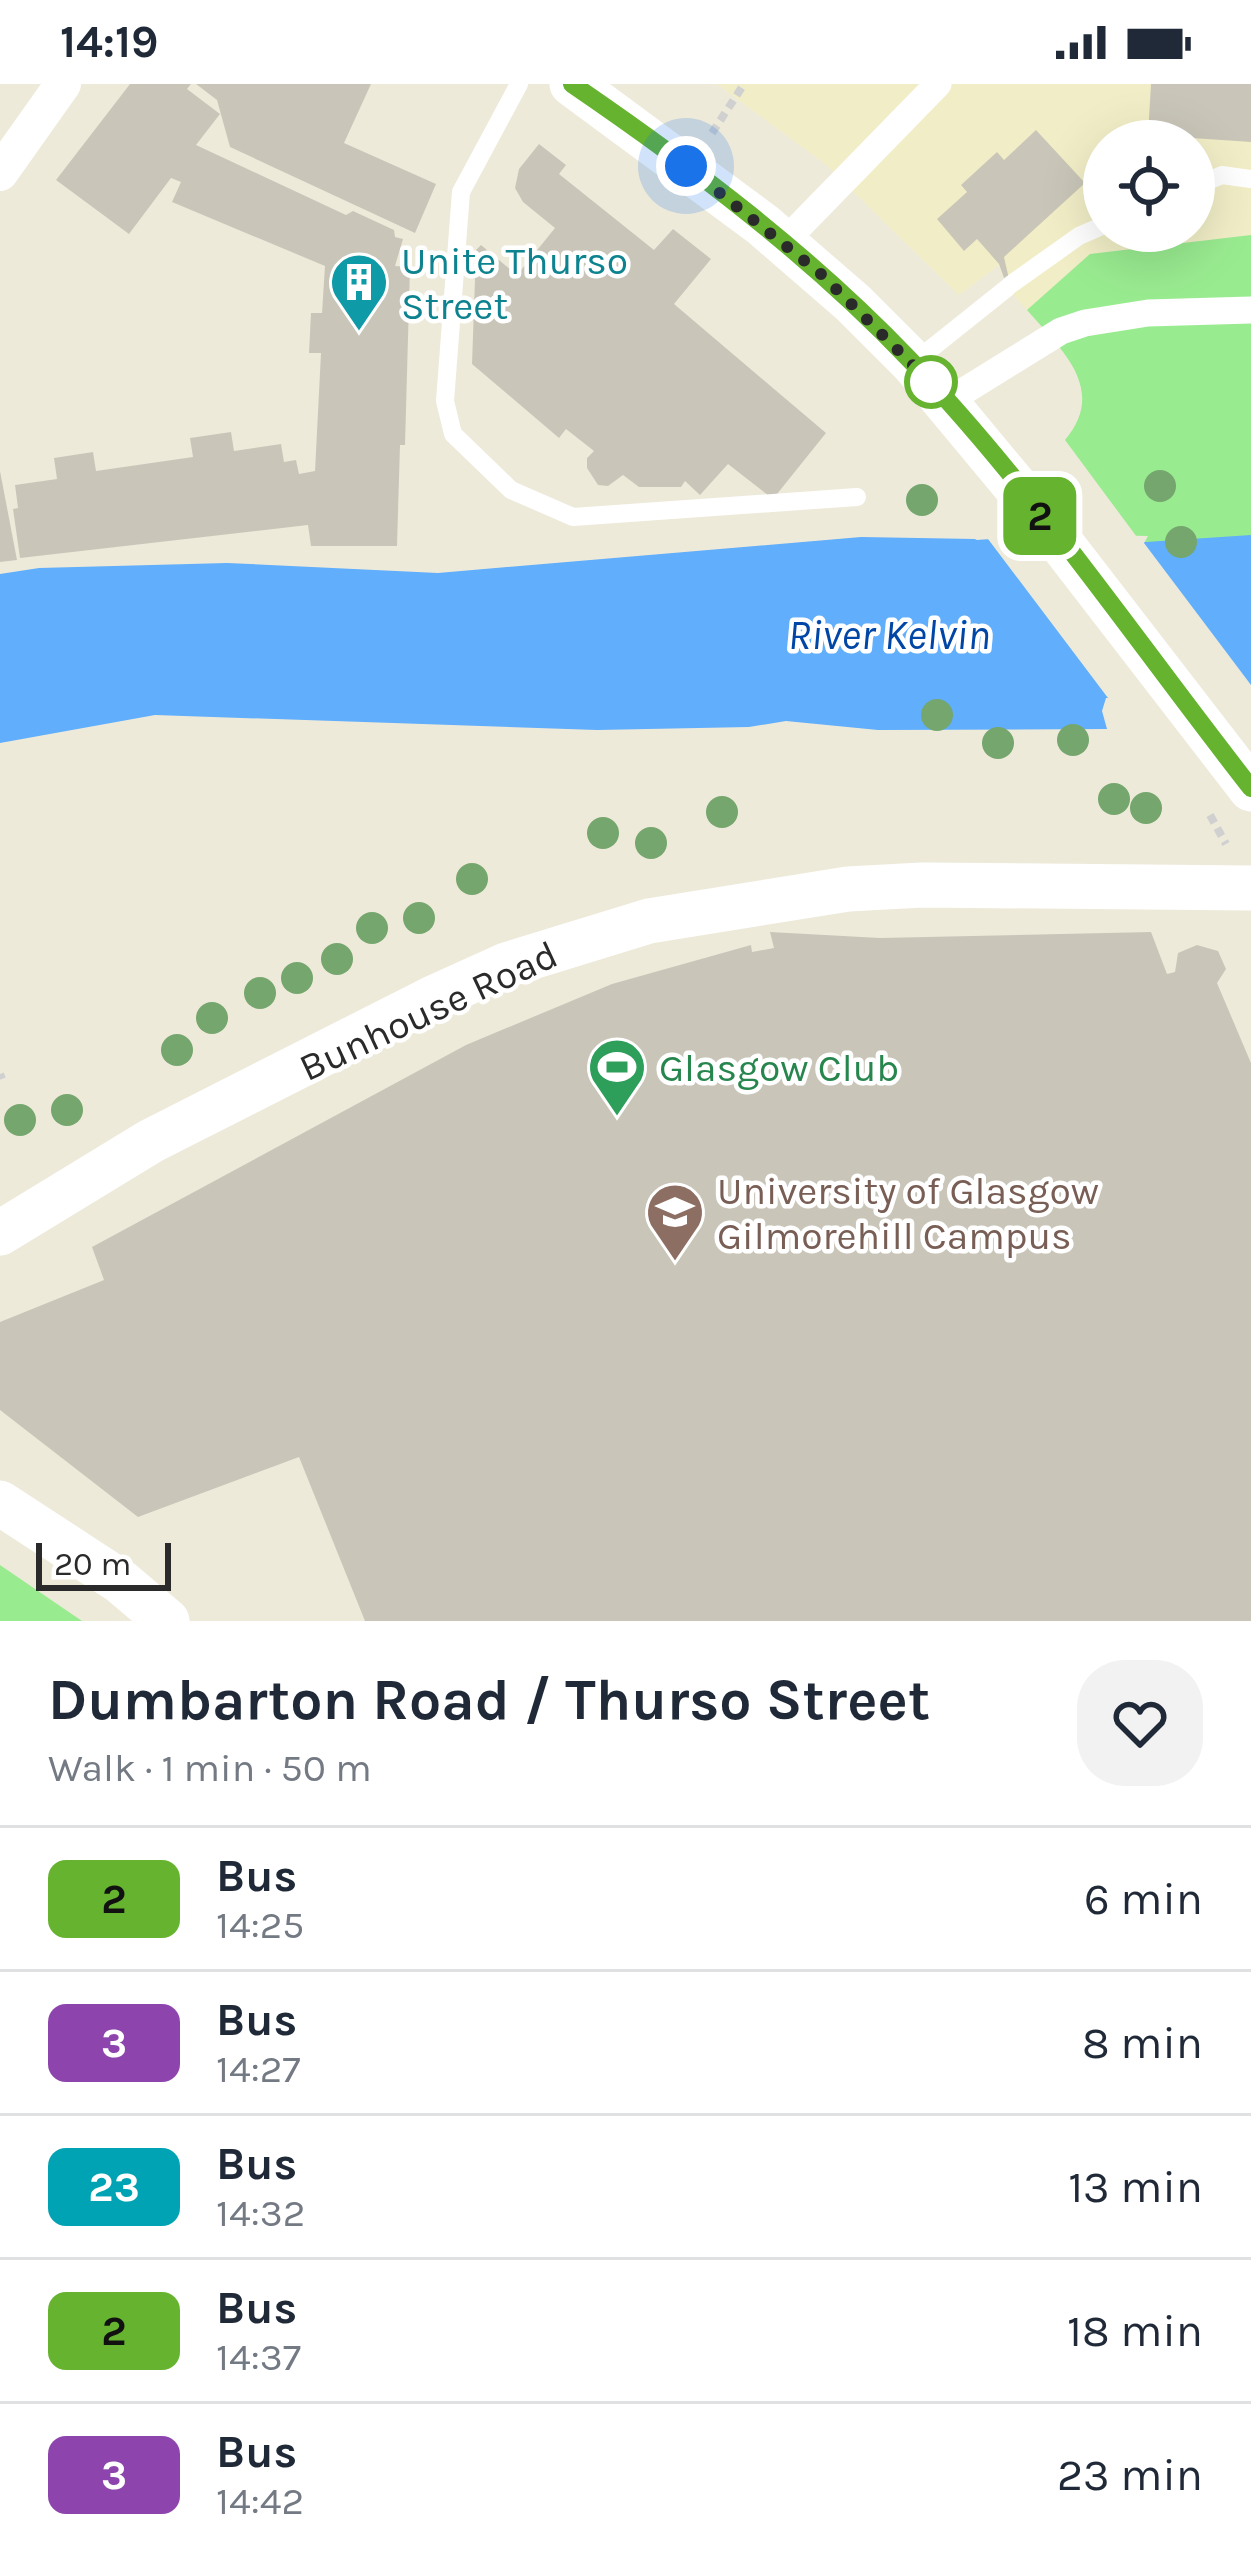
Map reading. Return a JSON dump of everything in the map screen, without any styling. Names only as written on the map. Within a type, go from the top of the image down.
[{"type":"street","points":[[0,173],[63,84]]},
{"type":"street","points":[[572,84],[784,242],[913,363],[1041,517],[1251,789]]},
{"type":"street","points":[[784,242],[938,84]]},
{"type":"street","points":[[947,401],[1061,331],[1085,323],[1148,313],[1251,310]]},
{"type":"street","name":"Bunhouse Road","points":[[0,1233],[151,1141],[433,998],[506,965],[649,921],[867,888],[1251,888]]},
{"type":"street","points":[[0,1503],[121,1582],[167,1621]]},
{"type":"lane","points":[[519,84],[461,192],[446,401],[453,434],[511,490],[573,517],[857,497]]},
{"type":"lane","points":[[1215,178],[1251,179]]},
{"type":"lane","points":[[913,363],[1083,234]]},
{"type":"path","points":[[686,166],[744,84]]},
{"type":"shaded area","points":[[717,84],[1251,84],[1251,235],[1215,239],[1215,120],[1083,120],[1083,252],[1107,252],[1090,254],[1027,310],[1007,288],[999,265],[959,295],[824,163]]},
{"type":"green space","points":[[1251,235],[1251,691],[1065,440],[1077,421],[1081,387],[1065,355],[1027,310],[1090,254],[1215,252],[1215,239]]},
{"type":"green space","points":[[0,1565],[82,1621],[0,1621]]},
{"type":"water","name":"River Kelvin","points":[[1251,535],[1251,707],[1106,698],[1102,711],[1107,729],[878,730],[786,721],[749,727],[597,730],[155,715],[0,743],[0,574],[39,568],[227,563],[438,573],[861,537],[1146,542]]},
{"type":"pier","name":"River Kelvin","points":[[960,532],[1148,536],[1144,543],[1251,685],[1251,713],[1110,705],[1113,728],[1109,726],[1104,707],[1108,698],[988,539],[977,540]]},
{"type":"building","name":"Unite Thurso Street","points":[[130,84],[191,84],[187,89],[220,114],[196,145],[346,215],[353,211],[403,239],[395,266],[410,267],[397,546],[311,546],[308,525],[20,558],[13,509],[18,508],[15,485],[57,479],[54,458],[93,452],[96,471],[193,457],[190,438],[231,432],[234,451],[281,444],[284,462],[296,460],[299,474],[315,471],[321,353],[309,353],[311,313],[322,313],[325,266],[172,202],[181,182],[171,178],[129,234],[56,180]]},
{"type":"building","points":[[196,84],[371,84],[344,143],[436,184],[415,233],[230,147],[217,100]]},
{"type":"building","points":[[1151,84],[1251,84],[1251,142],[1215,140],[1215,120],[1149,120]]},
{"type":"building","points":[[1036,130],[1083,181],[1004,257],[1012,292],[999,264],[977,239],[964,251],[937,219],[967,192],[961,185],[997,152],[1004,160]]},
{"type":"building","points":[[539,144],[566,165],[559,174],[654,250],[673,229],[711,259],[674,304],[826,433],[773,499],[728,464],[700,495],[685,481],[681,487],[639,487],[623,475],[608,486],[598,485],[587,468],[587,458],[594,451],[566,429],[559,438],[472,364],[476,250],[481,245],[517,275],[555,228],[523,202],[515,188],[519,169]]},
{"type":"building","points":[[0,471],[17,560],[0,562]]},
{"type":"building","name":"University of Glasgow Gilmorehill Campus","points":[[770,932],[880,938],[1151,932],[1167,974],[1175,972],[1178,953],[1197,945],[1218,951],[1226,969],[1217,983],[1251,1063],[1251,1621],[365,1621],[299,1457],[138,1517],[0,1410],[0,1322],[104,1280],[92,1247],[466,1045],[612,984],[751,945],[752,952],[774,948]]},
{"type":"bus line","name":"2","points":[[572,84],[763,225],[913,363],[1019,490],[1251,788]]},
{"type":"place","name":"Unite Thurso Street","points":[[359,333]]},
{"type":"place","name":"Glasgow Club","points":[[617,1118]]},
{"type":"place","name":"University of Glasgow Gilmorehill Campus","points":[[675,1263]]},
{"type":"route","points":[[686,166],[821,274],[944,396],[931,382]]}]
